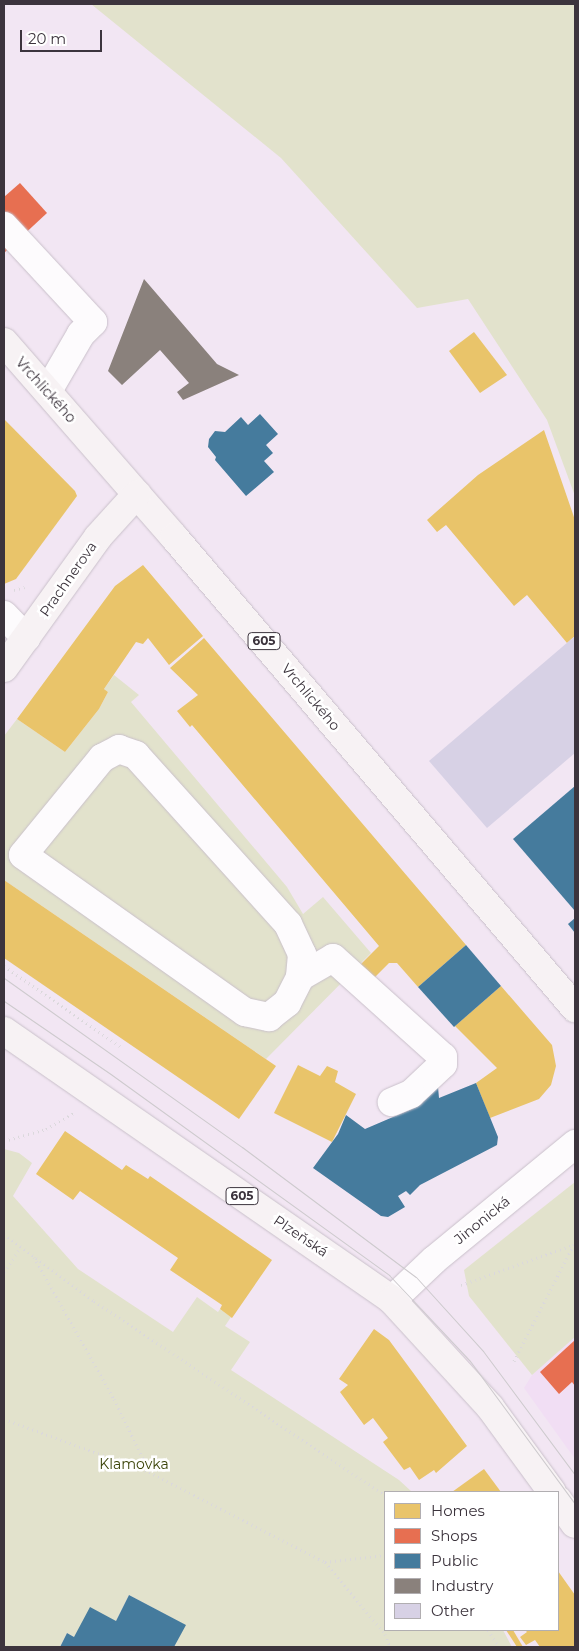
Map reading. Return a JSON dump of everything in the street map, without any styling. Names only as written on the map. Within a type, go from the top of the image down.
[{"type":"main road","name":"Vrchlického","points":[[4,342],[137,494],[571,1001]]},
{"type":"main road","name":"Prachnerova","points":[[4,668],[98,537],[137,494]]},
{"type":"main road","name":"Plzeňská","points":[[4,1031],[392,1300],[490,1407],[551,1491]]},
{"type":"main road","points":[[559,1501],[575,1524]]},
{"type":"street","points":[[4,226],[93,322],[81,334],[48,391]]},
{"type":"street","points":[[4,615],[26,638]]},
{"type":"street","points":[[119,749],[136,754],[288,924],[302,954],[300,977],[286,1003],[269,1017],[245,1012],[14,848],[102,758],[119,749]]},
{"type":"street","points":[[300,977],[333,958],[443,1057],[443,1064],[411,1094],[392,1102]]},
{"type":"street","name":"Jinonická","points":[[392,1300],[434,1260],[575,1144]]},
{"type":"path","points":[[4,966],[121,1047]]},
{"type":"path","points":[[4,1141],[46,1129],[77,1110]]},
{"type":"path","points":[[4,1234],[94,1301],[384,1494]]},
{"type":"path","points":[[461,1285],[575,1244]]},
{"type":"path","points":[[514,1362],[575,1244]]},
{"type":"path","points":[[4,1272],[21,1247]]},
{"type":"path","points":[[34,1256],[114,1399],[149,1472]]},
{"type":"path","points":[[4,1419],[149,1472],[325,1562],[385,1634],[390,1647]]},
{"type":"path","points":[[325,1562],[384,1555]]},
{"type":"path","points":[[489,1631],[499,1647]]},
{"type":"shaded area","points":[[575,1337],[575,1459],[524,1388],[532,1375]]},
{"type":"green space","points":[[91,4],[575,4],[575,496],[547,420],[468,299],[417,308],[281,158]]},
{"type":"green space","points":[[114,675],[139,695],[131,702],[287,887],[303,914],[323,897],[371,953],[266,1059],[4,880],[4,736],[17,719],[65,752],[99,709],[108,692],[104,689]]},
{"type":"green space","name":"Klamovka","points":[[4,1149],[19,1153],[32,1163],[13,1196],[78,1269],[173,1332],[197,1297],[218,1312],[220,1309],[231,1317],[225,1326],[250,1342],[231,1370],[399,1480],[411,1491],[384,1491],[384,1631],[504,1631],[512,1647],[174,1647],[185,1625],[129,1595],[116,1621],[74,1637],[67,1633],[60,1647],[4,1647]]},
{"type":"green space","points":[[575,1182],[575,1337],[532,1375],[469,1296],[464,1270]]},
{"type":"building: Homes","points":[[474,332],[507,375],[480,393],[449,351]]},
{"type":"building: Homes","points":[[4,419],[75,491],[77,496],[16,579],[4,584]]},
{"type":"building: Homes","points":[[544,430],[575,520],[575,636],[567,643],[527,595],[514,606],[446,525],[437,532],[427,520],[478,475]]},
{"type":"building: Homes","points":[[143,565],[203,636],[169,665],[148,638],[143,644],[136,642],[104,689],[108,692],[99,709],[65,752],[17,719],[115,586]]},
{"type":"building: Homes","points":[[204,638],[466,945],[418,987],[397,963],[389,963],[374,978],[360,965],[379,946],[192,725],[190,727],[177,711],[198,695],[170,668]]},
{"type":"building: Homes","points":[[4,880],[276,1066],[239,1119],[4,958]]},
{"type":"building: Homes","points":[[501,986],[552,1045],[556,1066],[551,1085],[539,1099],[490,1118],[476,1083],[497,1068],[455,1026]]},
{"type":"building: Homes","points":[[298,1065],[320,1076],[327,1066],[338,1071],[335,1082],[356,1094],[332,1142],[274,1113]]},
{"type":"building: Homes","points":[[65,1131],[122,1170],[126,1165],[148,1179],[150,1176],[272,1260],[232,1318],[220,1309],[222,1305],[170,1270],[178,1258],[80,1191],[73,1200],[36,1174]]},
{"type":"building: Homes","points":[[374,1329],[389,1340],[467,1446],[436,1473],[434,1470],[419,1480],[410,1467],[404,1470],[383,1442],[388,1438],[373,1418],[364,1425],[340,1392],[348,1385],[339,1379]]},
{"type":"building: Homes","points":[[484,1469],[500,1491],[453,1491]]},
{"type":"building: Homes","points":[[559,1572],[575,1595],[575,1647],[540,1647],[535,1640],[526,1645],[520,1637],[527,1632],[559,1631]]},
{"type":"building: Homes","points":[[507,1631],[514,1631],[523,1647],[517,1647]]},
{"type":"building: Shops","points":[[20,183],[47,213],[4,253],[4,197]]},
{"type":"building: Shops","points":[[575,1340],[575,1386],[572,1382],[559,1394],[540,1372]]},
{"type":"building: Public","points":[[260,414],[278,434],[266,445],[273,453],[264,461],[274,472],[246,496],[215,460],[216,457],[208,447],[209,439],[215,431],[225,432],[241,417],[248,425]]},
{"type":"building: Public","points":[[575,786],[575,911],[513,839]]},
{"type":"building: Public","points":[[575,918],[575,933],[568,924]]},
{"type":"building: Public","points":[[466,945],[501,986],[454,1027],[418,987]]},
{"type":"building: Public","points":[[476,1083],[498,1137],[497,1145],[420,1185],[410,1195],[406,1191],[398,1196],[405,1207],[388,1217],[381,1216],[313,1168],[338,1134],[346,1115],[365,1129],[414,1108],[420,1095],[438,1087],[439,1098]]},
{"type":"building: Public","points":[[129,1595],[186,1625],[174,1647],[60,1647],[67,1633],[74,1637],[90,1607],[116,1621]]},
{"type":"building: Industry","points":[[144,279],[217,364],[239,375],[183,400],[177,392],[189,383],[160,350],[122,385],[108,371]]},
{"type":"building: Other","points":[[575,636],[575,753],[487,828],[429,761]]},
{"type":"tram line","points":[[4,978],[242,1147],[416,1277],[483,1351],[575,1475]]},
{"type":"tram line","points":[[4,1001],[112,1075],[389,1275],[470,1361],[575,1504]]}]
